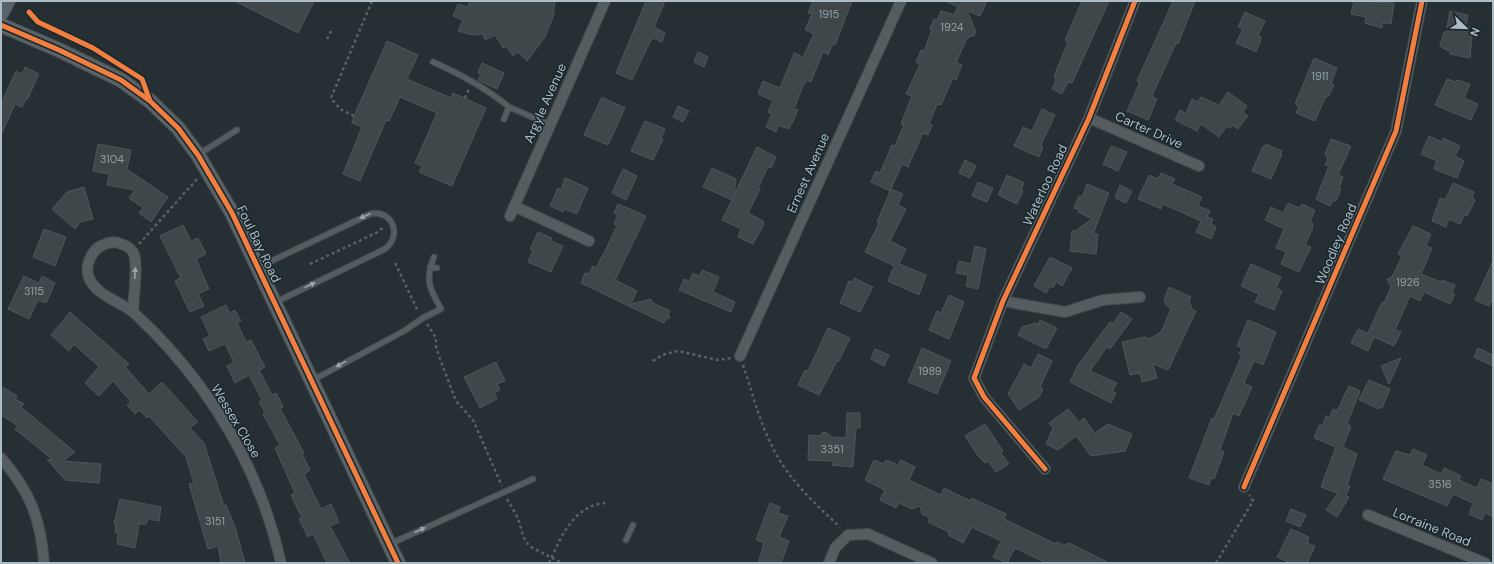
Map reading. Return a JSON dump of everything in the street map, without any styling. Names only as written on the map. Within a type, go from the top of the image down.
[{"type":"main road","points":[[1,14],[8,1]]},
{"type":"main road","name":"Foul Bay Road","points":[[1,25],[32,37],[120,80],[156,106],[178,128],[198,155],[232,213],[398,563]]},
{"type":"street","name":"Argyle Avenue","points":[[510,216],[605,1]]},
{"type":"street","name":"Ernest Avenue","points":[[740,356],[900,1]]},
{"type":"street","name":"Waterloo Road","points":[[1045,469],[984,397],[974,378],[1003,301],[1089,118],[1135,1]]},
{"type":"street","name":"Woodley Road","points":[[1244,487],[1396,131],[1422,1]]},
{"type":"street","name":"Carter Drive","points":[[1089,118],[1198,166]]},
{"type":"street","points":[[514,206],[589,241]]},
{"type":"street","name":"Wessex Close","points":[[133,252],[125,245],[116,242],[109,242],[101,245],[91,255],[88,266],[88,277],[96,288],[112,300],[133,312],[178,357],[210,401],[236,443],[257,484],[273,527],[281,563]]},
{"type":"street","points":[[133,252],[135,260],[133,312]]},
{"type":"street","points":[[1003,301],[1065,312],[1103,300],[1140,297]]},
{"type":"street","points":[[1,458],[14,473],[30,498],[43,540],[44,563]]},
{"type":"street","name":"Lorraine Road","points":[[1368,514],[1486,563]]},
{"type":"street","points":[[829,563],[835,548],[848,535],[868,534],[932,563]]},
{"type":"lane","points":[[432,62],[456,72],[492,94],[509,107],[550,125]]},
{"type":"lane","points":[[504,119],[509,107]]},
{"type":"lane","points":[[198,155],[237,130]]},
{"type":"lane","points":[[258,267],[370,214],[377,212],[386,216],[391,222],[394,230],[394,239],[385,249],[275,302]]},
{"type":"lane","points":[[312,380],[404,331],[441,308],[429,289],[430,267],[434,257]]},
{"type":"lane","points":[[430,267],[437,268]]},
{"type":"lane","points":[[389,544],[533,479]]},
{"type":"lane","points":[[626,540],[633,525]]},
{"type":"path","points":[[354,116],[340,109],[330,98],[372,1]]},
{"type":"path","points":[[327,39],[331,31]]},
{"type":"path","points":[[133,252],[207,169]]},
{"type":"path","points":[[310,264],[376,233],[391,222]]},
{"type":"path","points":[[395,263],[423,318],[436,338],[436,347],[456,401],[473,420],[529,546],[562,563]]},
{"type":"path","points":[[653,361],[662,354],[678,351],[718,360],[740,356],[771,445],[784,468],[813,502],[848,535]]},
{"type":"path","points":[[1216,563],[1253,501],[1244,487]]},
{"type":"path","points":[[549,563],[576,515],[594,504],[605,503]]},
{"type":"building","points":[[235,1],[314,1],[298,33]]},
{"type":"building","points":[[470,1],[555,1],[553,17],[545,37],[527,61],[518,52],[513,56],[506,46],[503,48],[495,35],[485,40],[483,34],[473,35],[458,31],[463,20],[453,16],[458,4],[467,7]]},
{"type":"building","points":[[646,1],[665,1],[654,27],[665,33],[662,42],[653,38],[650,42],[632,80],[616,73]]},
{"type":"building","points":[[813,1],[852,1],[835,45],[833,44],[828,55],[823,52],[811,82],[807,80],[803,86],[794,109],[798,110],[793,122],[788,129],[779,125],[776,132],[766,127],[772,114],[768,112],[773,101],[758,94],[763,81],[780,88],[794,53],[803,57],[814,34],[805,30],[812,14],[808,13]]},
{"type":"building","points":[[946,1],[987,1],[980,16],[967,11],[976,32],[974,33],[975,35],[967,38],[956,63],[962,65],[956,80],[953,78],[941,105],[937,104],[929,124],[932,125],[928,135],[923,133],[908,167],[902,164],[890,191],[871,182],[876,171],[880,173],[892,145],[895,146],[904,125],[901,124],[912,96],[906,94],[920,64],[916,62],[921,50],[924,51],[932,30],[930,29],[934,19],[937,20],[941,11],[954,15],[958,7]]},
{"type":"building","points":[[1082,1],[1109,1],[1072,83],[1068,82],[1062,94],[1052,89],[1056,80],[1054,76],[1068,42],[1065,40]]},
{"type":"building","points":[[1173,1],[1194,1],[1194,4],[1178,44],[1176,43],[1152,96],[1157,99],[1148,120],[1127,111],[1140,82],[1137,81]]},
{"type":"building","points":[[1354,1],[1394,3],[1391,24],[1382,23],[1382,28],[1365,23],[1366,17],[1351,14]]},
{"type":"building","points":[[1450,11],[1468,15],[1466,26],[1470,27],[1468,34],[1472,35],[1470,58],[1450,54],[1450,51],[1440,46],[1444,32],[1446,32]]},
{"type":"building","points":[[1245,12],[1265,21],[1258,36],[1261,37],[1261,40],[1256,52],[1236,43],[1243,29],[1238,27]]},
{"type":"building","points":[[387,41],[418,55],[407,79],[451,98],[453,93],[486,108],[452,186],[419,172],[422,166],[415,163],[437,113],[400,97],[389,121],[386,120],[360,181],[343,174],[362,127],[352,123],[354,116]]},
{"type":"building","points":[[698,52],[708,57],[704,67],[694,62]]},
{"type":"building","points":[[1314,58],[1337,68],[1331,84],[1334,85],[1328,97],[1326,96],[1315,121],[1296,113],[1299,106],[1295,104]]},
{"type":"building","points":[[482,63],[504,73],[497,89],[478,80],[481,74],[478,73]]},
{"type":"building","points":[[25,67],[39,74],[27,100],[26,99],[22,107],[15,104],[1,135],[1,104],[16,71],[22,74]]},
{"type":"building","points":[[1447,79],[1470,84],[1464,98],[1478,104],[1471,120],[1435,105]]},
{"type":"building","points":[[1228,92],[1247,106],[1243,112],[1248,116],[1238,129],[1232,125],[1230,128],[1227,126],[1219,137],[1201,124],[1197,131],[1175,120],[1180,110],[1186,113],[1192,99],[1198,102],[1201,97],[1219,105]]},
{"type":"building","points":[[602,97],[625,108],[608,145],[584,135]]},
{"type":"building","points":[[678,106],[689,111],[683,122],[673,117]]},
{"type":"building","points":[[1042,109],[1055,115],[1041,145],[1043,146],[1039,157],[1014,146],[1023,127],[1032,131]]},
{"type":"building","points":[[645,121],[665,129],[661,138],[663,139],[653,160],[631,151]]},
{"type":"building","points":[[1429,136],[1442,142],[1443,138],[1460,146],[1455,156],[1464,161],[1457,178],[1434,169],[1437,161],[1421,154]]},
{"type":"building","points":[[1331,139],[1351,146],[1338,175],[1343,177],[1339,188],[1341,189],[1336,201],[1333,200],[1330,206],[1316,199],[1329,166],[1325,165],[1328,158],[1325,154]]},
{"type":"building","points":[[98,144],[131,150],[127,169],[168,197],[151,222],[139,213],[143,208],[129,198],[135,190],[107,185],[109,174],[93,171]]},
{"type":"building","points":[[1266,144],[1282,151],[1271,179],[1252,171],[1263,146],[1264,147]]},
{"type":"building","points":[[1111,146],[1127,152],[1118,171],[1103,164]]},
{"type":"building","points":[[757,147],[776,157],[771,168],[768,167],[758,188],[760,189],[748,213],[763,221],[764,224],[753,244],[738,237],[741,229],[722,220],[732,200],[703,187],[712,168],[736,179],[734,195]]},
{"type":"building","points":[[965,160],[976,166],[970,178],[959,173]]},
{"type":"building","points":[[623,169],[637,176],[626,200],[612,193]]},
{"type":"building","points":[[1161,173],[1175,179],[1172,184],[1202,197],[1198,206],[1210,211],[1207,217],[1213,219],[1211,224],[1216,227],[1211,239],[1196,232],[1201,221],[1163,204],[1161,209],[1138,199],[1149,175],[1158,179]]},
{"type":"building","points":[[1007,175],[1024,183],[1021,190],[1023,191],[1017,204],[998,195]]},
{"type":"building","points":[[565,178],[588,188],[577,214],[564,209],[563,212],[550,206],[558,188],[561,190]]},
{"type":"building","points":[[978,182],[993,188],[987,202],[972,196]]},
{"type":"building","points":[[1453,183],[1474,192],[1472,198],[1475,200],[1467,216],[1464,215],[1460,224],[1449,219],[1446,227],[1432,221],[1440,198],[1445,200]]},
{"type":"building","points":[[1087,184],[1109,193],[1093,234],[1098,234],[1096,254],[1070,251],[1072,231],[1075,231],[1092,219],[1078,212],[1079,210],[1074,208],[1079,196],[1082,197]]},
{"type":"building","points":[[1120,185],[1132,191],[1126,203],[1115,198]]},
{"type":"building","points":[[84,187],[93,219],[80,222],[75,229],[52,209],[67,192]]},
{"type":"building","points":[[891,189],[903,194],[898,205],[906,209],[890,241],[906,249],[899,264],[926,275],[919,295],[888,281],[894,266],[865,252],[879,223],[877,222]]},
{"type":"building","points":[[1288,203],[1300,208],[1302,204],[1315,210],[1310,222],[1313,224],[1312,230],[1305,245],[1311,247],[1299,272],[1281,264],[1286,252],[1276,248],[1284,229],[1265,220],[1271,207],[1283,213]]},
{"type":"building","points":[[618,204],[646,216],[615,280],[637,291],[631,304],[651,299],[653,303],[670,311],[668,314],[670,318],[666,319],[664,323],[581,283],[585,273],[589,274],[593,266],[596,268],[617,226],[614,224],[618,215],[614,213]]},
{"type":"building","points":[[183,225],[191,241],[198,238],[206,254],[196,259],[209,289],[198,294],[204,306],[190,312],[175,281],[181,278],[160,236]]},
{"type":"building","points":[[1413,226],[1431,234],[1426,246],[1432,248],[1421,274],[1441,282],[1442,280],[1455,285],[1452,293],[1455,294],[1450,304],[1424,292],[1420,301],[1410,296],[1395,330],[1401,332],[1394,346],[1374,337],[1368,351],[1351,343],[1358,329],[1368,333],[1382,302],[1384,303],[1391,287],[1387,279],[1392,277],[1402,256],[1398,254]]},
{"type":"building","points":[[44,229],[66,237],[55,266],[33,257]]},
{"type":"building","points":[[538,232],[552,238],[551,241],[563,246],[551,272],[528,262],[533,250],[530,249]]},
{"type":"building","points":[[975,246],[986,249],[978,289],[966,286],[968,275],[956,273],[959,261],[971,264]]},
{"type":"building","points":[[1050,257],[1072,268],[1062,286],[1056,282],[1053,288],[1050,286],[1046,293],[1034,286]]},
{"type":"building","points":[[1493,261],[1493,298],[1489,306],[1475,300]]},
{"type":"building","points":[[1251,264],[1281,277],[1276,288],[1282,291],[1274,310],[1255,302],[1259,294],[1241,286]]},
{"type":"building","points":[[702,270],[719,277],[713,292],[735,302],[731,312],[679,290],[684,279],[689,281],[693,273],[699,276]]},
{"type":"building","points":[[24,276],[39,283],[42,276],[55,283],[46,303],[38,300],[29,319],[8,309]]},
{"type":"building","points":[[854,278],[873,287],[860,312],[840,303],[849,281],[853,282]]},
{"type":"building","points":[[1169,287],[1191,297],[1189,301],[1192,309],[1196,311],[1168,370],[1153,364],[1157,378],[1142,382],[1140,373],[1130,375],[1122,342],[1145,337],[1149,339],[1161,332],[1171,309],[1165,304],[1166,301],[1164,300]]},
{"type":"building","points":[[949,295],[964,302],[949,339],[929,330],[937,311],[941,313]]},
{"type":"building","points":[[226,305],[230,313],[235,310],[241,321],[237,323],[246,342],[251,340],[265,367],[259,370],[272,395],[276,393],[283,407],[280,408],[304,453],[302,454],[310,470],[304,474],[321,509],[331,504],[339,522],[330,526],[350,563],[327,563],[313,534],[308,537],[299,519],[302,518],[291,495],[295,493],[275,448],[280,445],[263,414],[265,413],[259,402],[262,400],[249,375],[235,383],[227,366],[234,362],[225,344],[209,351],[203,339],[210,336],[201,317]]},
{"type":"building","points":[[70,312],[129,364],[125,367],[149,394],[162,382],[198,422],[190,428],[204,443],[224,506],[226,505],[235,527],[245,563],[221,563],[218,546],[208,549],[189,484],[194,483],[186,457],[149,416],[147,418],[139,410],[135,414],[127,405],[131,402],[113,381],[99,396],[85,383],[99,367],[74,344],[69,351],[51,335]]},
{"type":"building","points":[[1121,312],[1132,319],[1110,349],[1107,347],[1090,371],[1117,383],[1112,392],[1116,393],[1111,403],[1070,382],[1078,365],[1110,322],[1113,324]]},
{"type":"building","points":[[1040,320],[1057,328],[1046,349],[1018,335],[1022,327],[1036,323],[1039,324]]},
{"type":"building","points":[[1248,320],[1276,332],[1263,365],[1254,361],[1244,383],[1252,387],[1239,416],[1233,413],[1220,450],[1224,452],[1214,479],[1211,478],[1209,485],[1189,478],[1212,418],[1214,419],[1242,355],[1239,354],[1242,348],[1237,346]]},
{"type":"building","points":[[828,328],[850,338],[839,361],[837,361],[819,395],[798,385],[805,370],[808,371]]},
{"type":"building","points":[[922,348],[951,361],[937,394],[908,382]]},
{"type":"building","points":[[1478,348],[1493,355],[1493,366],[1474,357]]},
{"type":"building","points":[[875,349],[889,355],[884,366],[871,359]]},
{"type":"building","points":[[1038,354],[1052,361],[1040,387],[1043,389],[1039,397],[1019,410],[1008,394],[1024,364],[1031,368]]},
{"type":"building","points":[[1401,358],[1389,384],[1381,366]]},
{"type":"building","points":[[496,362],[505,381],[497,384],[500,390],[494,393],[497,399],[480,408],[464,377]]},
{"type":"building","points":[[1369,380],[1390,389],[1382,408],[1380,407],[1379,409],[1359,400]]},
{"type":"building","points":[[1,386],[17,396],[15,399],[24,404],[21,407],[75,452],[63,461],[101,464],[99,483],[65,480],[47,459],[53,460],[15,429],[18,426],[1,415]]},
{"type":"building","points":[[1349,386],[1360,391],[1347,424],[1351,426],[1343,447],[1357,454],[1347,485],[1350,486],[1346,496],[1349,497],[1337,517],[1326,510],[1338,493],[1321,487],[1336,447],[1314,438],[1319,425],[1322,426],[1326,416],[1330,417],[1333,409],[1337,411]]},
{"type":"building","points":[[1068,409],[1079,422],[1084,418],[1095,433],[1108,424],[1132,434],[1125,451],[1091,456],[1076,436],[1058,450],[1046,444],[1053,428],[1049,423]]},
{"type":"building","points":[[847,413],[860,413],[860,428],[856,428],[853,467],[832,465],[833,461],[808,460],[809,435],[819,436],[823,432],[832,437],[846,438]]},
{"type":"building","points":[[985,424],[1003,451],[1001,453],[1009,464],[996,472],[988,461],[985,463],[978,456],[965,436]]},
{"type":"building","points":[[1413,449],[1427,455],[1422,465],[1441,474],[1444,468],[1461,476],[1459,480],[1477,488],[1481,479],[1493,484],[1493,517],[1485,513],[1482,520],[1469,514],[1473,503],[1453,494],[1447,506],[1383,479],[1396,451],[1410,455]]},
{"type":"building","points":[[874,460],[884,464],[886,460],[898,465],[901,460],[915,467],[909,480],[941,495],[944,488],[971,501],[972,498],[1006,514],[1004,519],[1056,544],[1057,542],[1064,545],[1069,543],[1109,563],[1046,563],[1015,548],[1007,563],[993,557],[1001,541],[972,527],[963,543],[948,535],[949,532],[928,522],[930,518],[922,514],[920,506],[912,509],[899,503],[896,508],[880,500],[885,490],[865,480]]},
{"type":"building","points":[[120,499],[161,507],[159,521],[148,519],[146,524],[139,524],[135,548],[117,544],[118,533],[115,532],[116,524],[114,524]]},
{"type":"building","points":[[770,503],[780,507],[778,513],[788,516],[779,537],[789,541],[781,563],[758,563],[764,543],[756,540]]},
{"type":"building","points":[[1291,509],[1306,515],[1300,527],[1286,521]]},
{"type":"building","points":[[1291,529],[1309,537],[1307,543],[1315,546],[1307,563],[1291,563],[1277,557]]},
{"type":"cycle path","points":[[1045,469],[984,397],[974,378],[1003,301],[1089,118],[1135,1]]},
{"type":"cycle path","points":[[1244,487],[1396,131],[1422,1]]},
{"type":"cycle path","points":[[29,12],[38,22],[93,48],[142,79],[150,101]]},
{"type":"cycle path","points":[[1,25],[59,50],[121,80],[150,101],[178,128],[198,155],[232,213],[398,563]]}]
